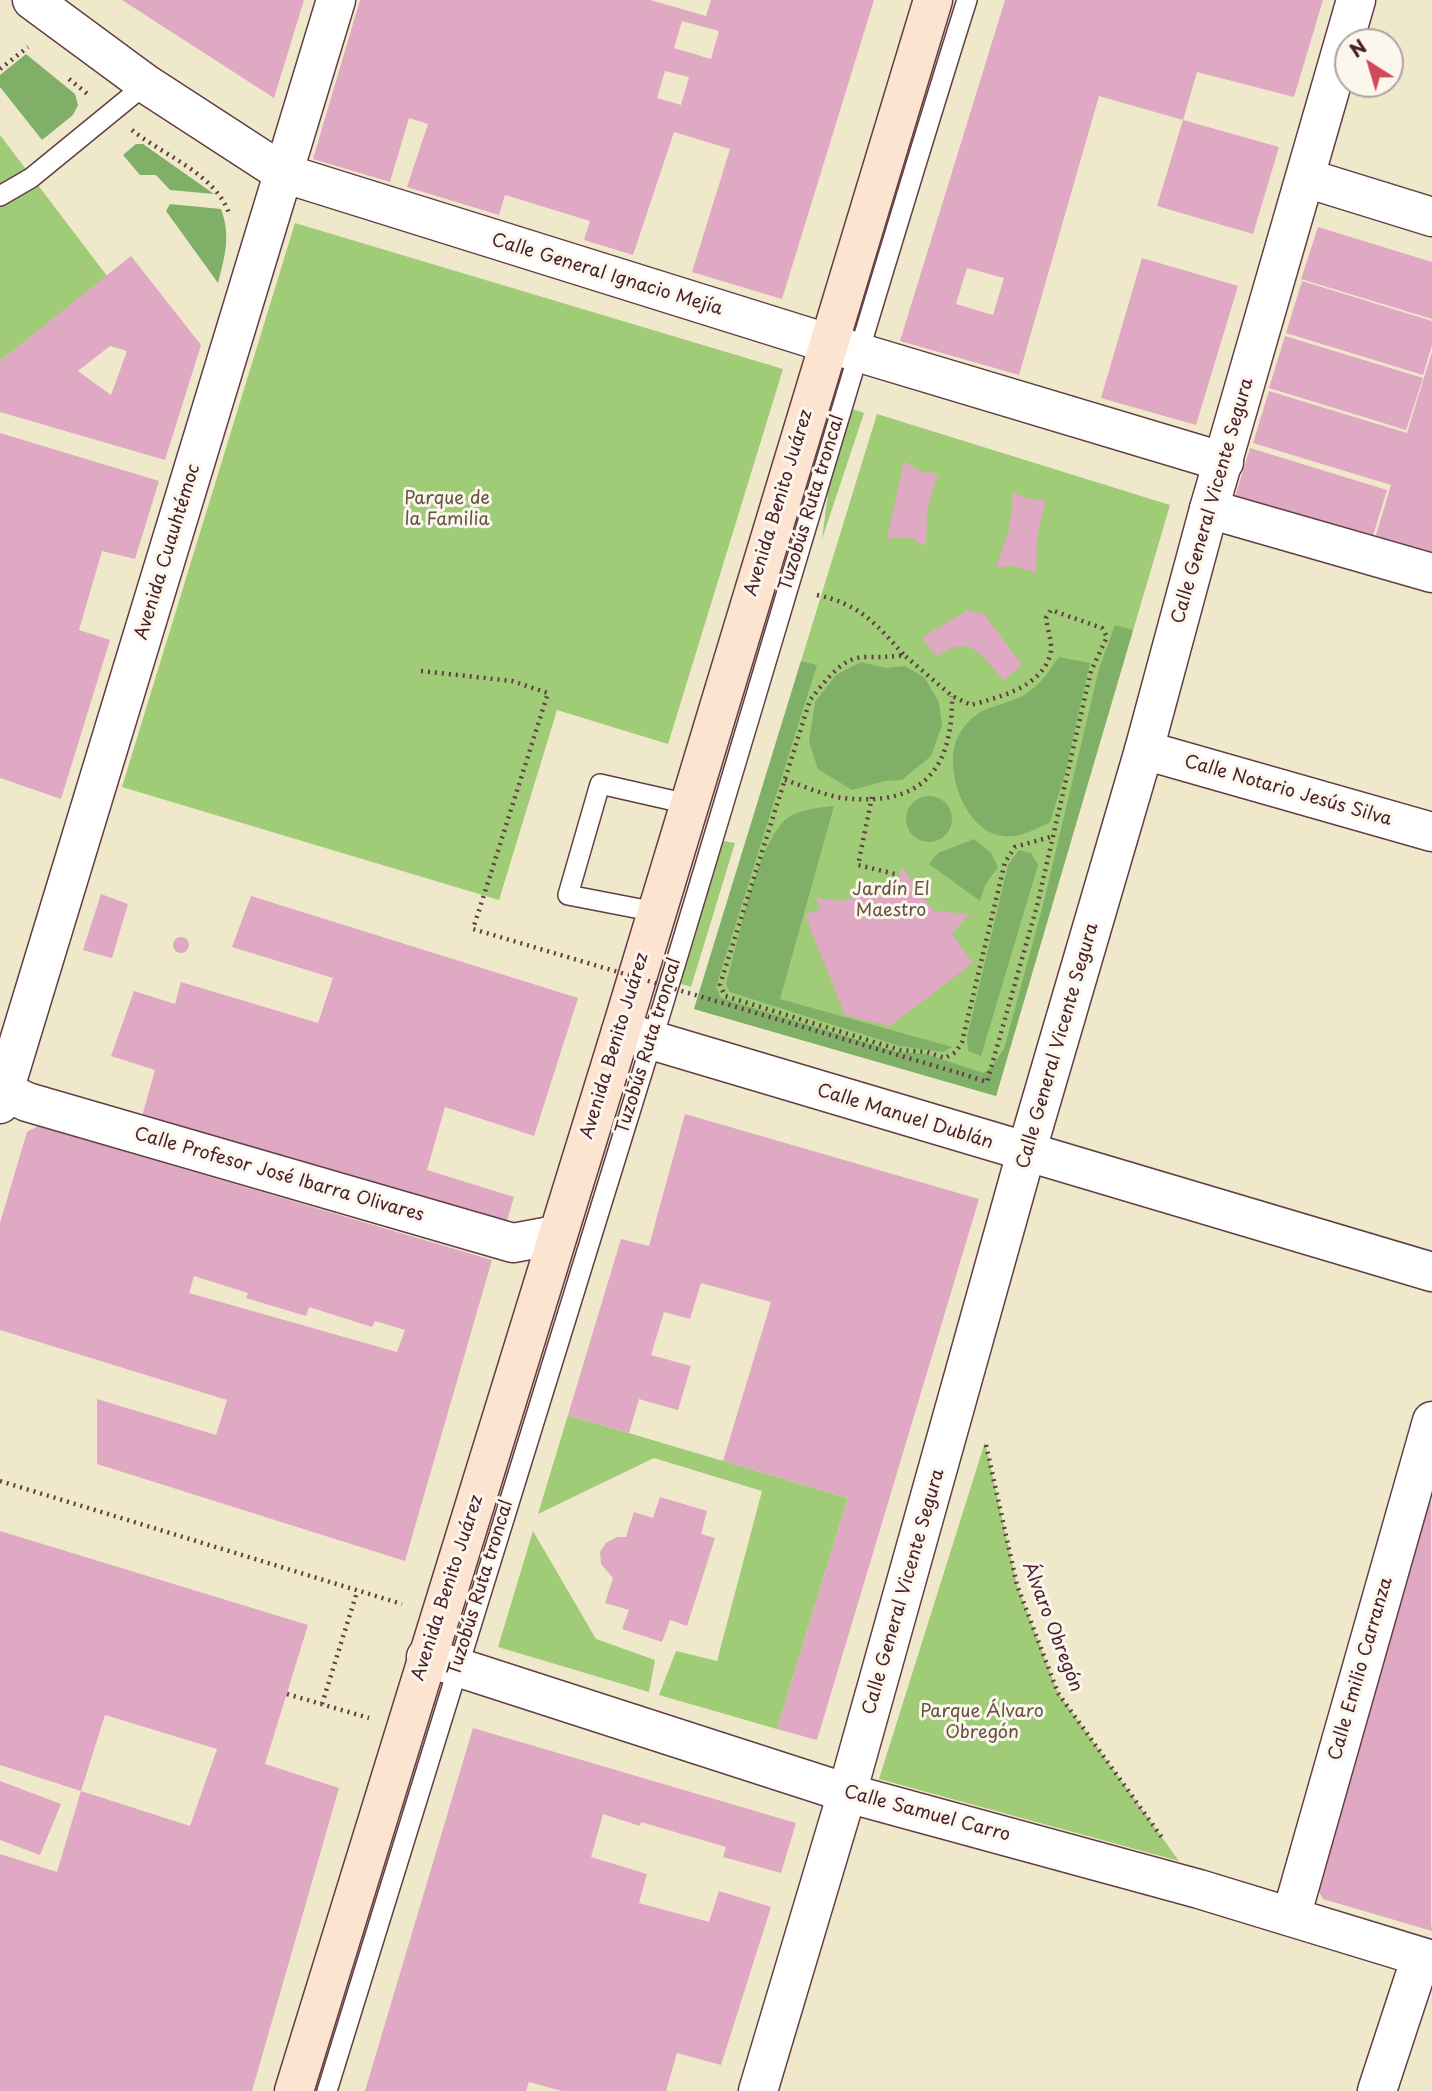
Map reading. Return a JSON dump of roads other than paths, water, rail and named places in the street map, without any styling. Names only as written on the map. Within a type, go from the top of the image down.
[{"type":"main road","name":"Avenida Benito Juárez","points":[[295,2091],[441,1663],[556,1235],[636,1036],[656,912],[688,804],[841,347],[933,0]]},
{"type":"street","name":"Calle General Ignacio Mejía","points":[[32,0],[146,84],[283,173],[841,347],[1224,462]]},
{"type":"street","name":"Avenida Cuauhtémoc","points":[[1,1095],[335,0]]},
{"type":"street","name":"Calle General Vicente Segura","points":[[758,2091],[847,1793],[1026,1153],[1144,750],[1209,509],[1356,0]]},
{"type":"street","points":[[1306,178],[1432,217]]},
{"type":"street","points":[[1209,509],[1432,573]]},
{"type":"street","name":"Calle Notario Jesús Silva","points":[[1144,750],[1432,832]]},
{"type":"street","name":"Calle Manuel Dublán","points":[[636,1036],[1432,1272]]},
{"type":"street","name":"Calle Profesor José Ibarra Olivares","points":[[1,1095],[513,1243],[556,1235]]},
{"type":"street","name":"Calle Emilio Carranza","points":[[1291,1917],[1432,1422]]},
{"type":"street","name":"Calle Samuel Carro","points":[[441,1663],[847,1793],[1291,1917],[1427,1958]]},
{"type":"street","points":[[1377,2091],[1427,1958]]},
{"type":"lane","name":"Tuzobús Ruta troncal","points":[[327,2091],[441,1663],[636,1036],[841,347],[967,0]]},
{"type":"lane","points":[[0,196],[32,178],[146,84]]},
{"type":"lane","points":[[656,912],[568,895],[600,784],[688,804]]},
{"type":"park label","name":"Parque de la Familia","points":[[447,509]]},
{"type":"park label","name":"Jardín El Maestro","points":[[891,900]]},
{"type":"park label","name":"Parque Álvaro Obregón","points":[[982,1722]]}]
